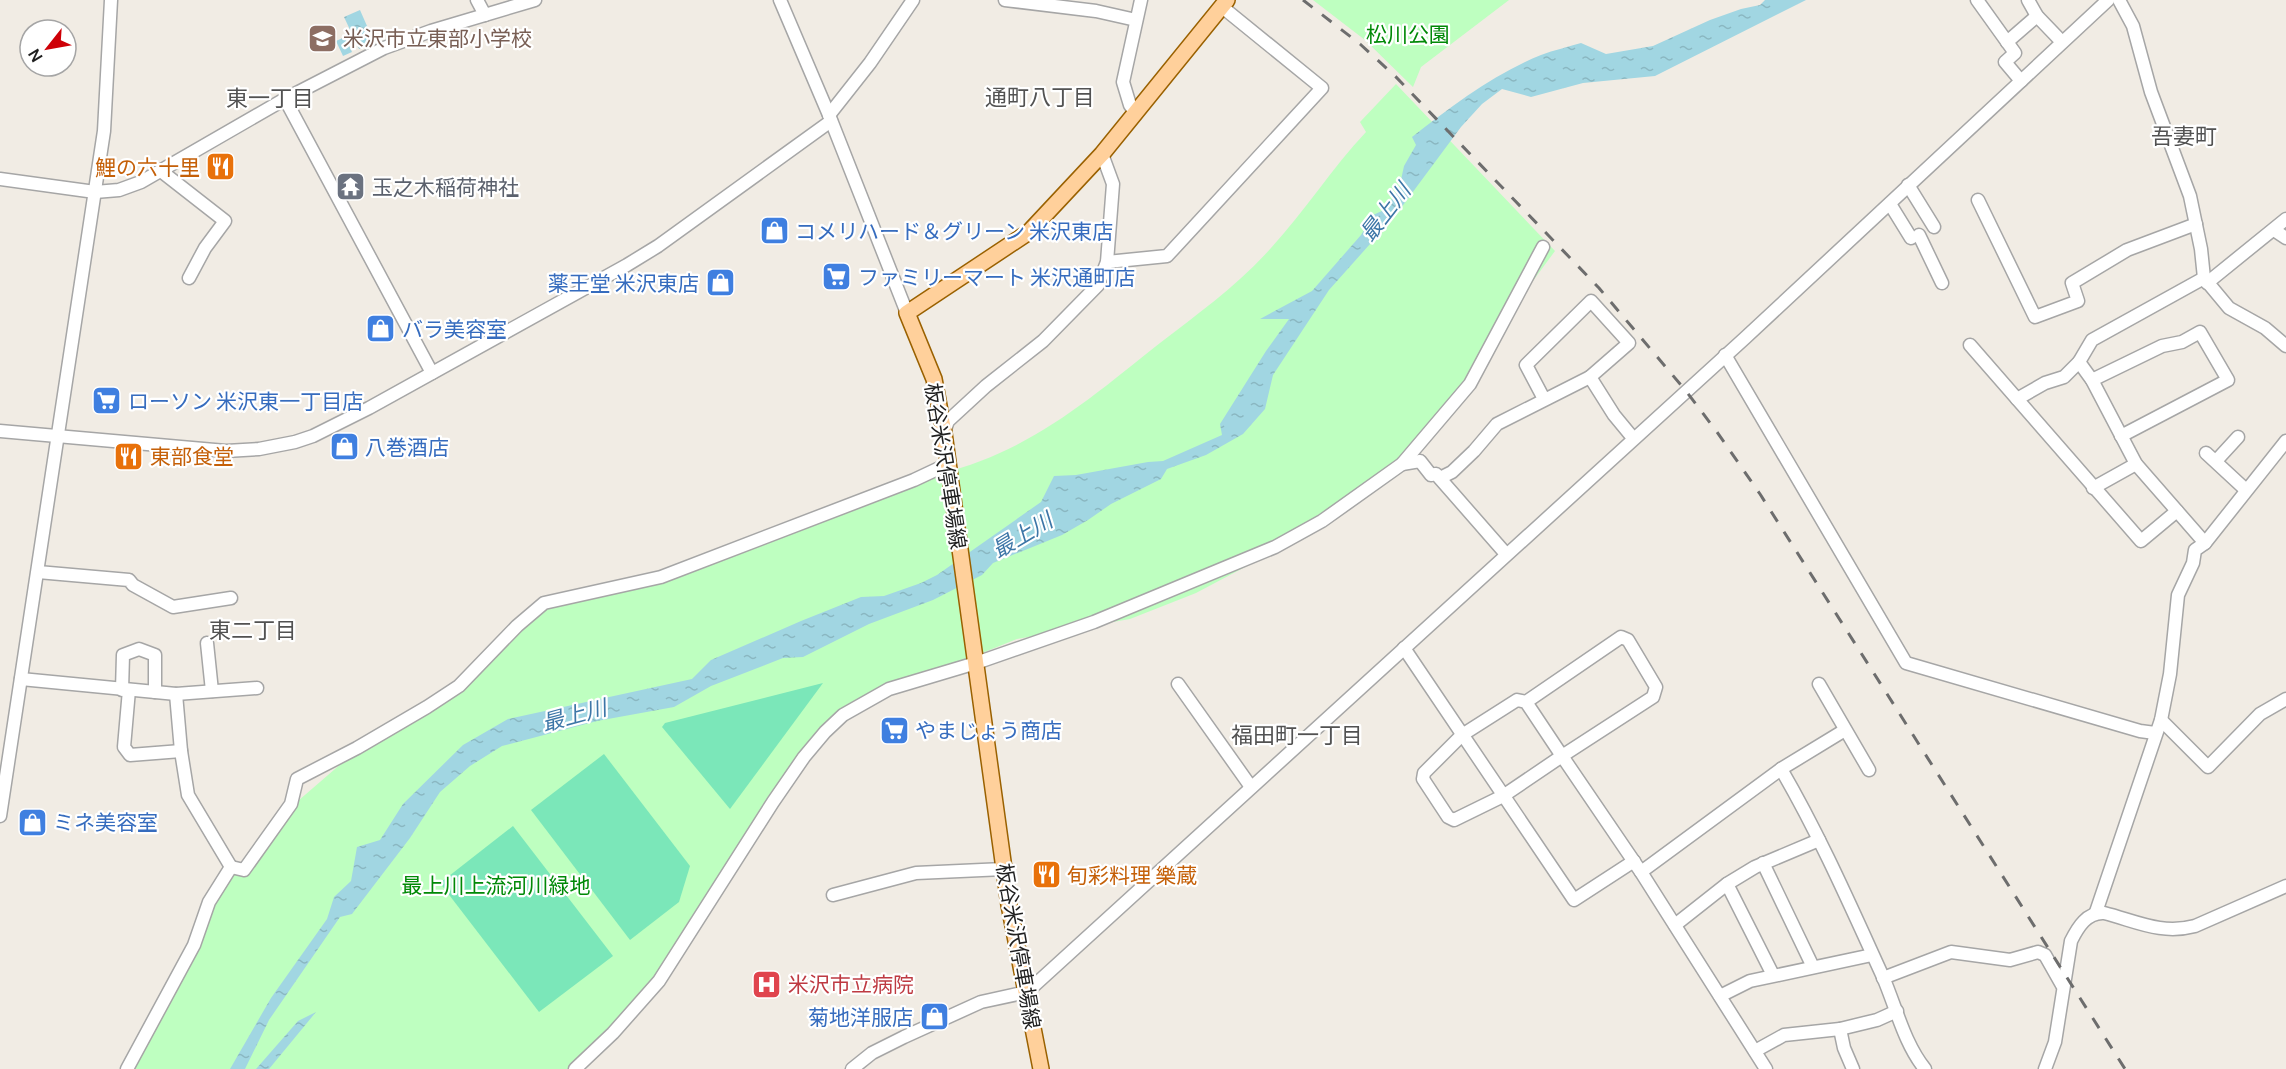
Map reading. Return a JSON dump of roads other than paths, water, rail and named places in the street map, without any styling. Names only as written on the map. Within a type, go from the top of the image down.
[{"type":"main road","points":[[907,313],[1029,232],[1102,154],[1224,3]]},
{"type":"main road","name":"板谷米沢停車場線","points":[[907,313],[934,379],[944,433],[1012,922],[1041,1069]]},
{"type":"street","points":[[0,814],[95,192],[104,121],[111,0]]},
{"type":"street","points":[[477,0],[485,15]]},
{"type":"street","points":[[0,179],[95,192],[119,190],[141,182],[285,99],[384,48],[431,31],[535,0]]},
{"type":"street","points":[[780,0],[830,118],[907,313]]},
{"type":"street","points":[[0,431],[226,452],[279,446],[313,436],[576,295],[658,246],[830,118],[913,0]]},
{"type":"street","points":[[1005,0],[1096,11],[1136,20]]},
{"type":"street","points":[[1136,114],[1130,105],[1123,82],[1141,0]]},
{"type":"street","points":[[1977,0],[2015,53],[2005,62],[2021,81]]},
{"type":"street","points":[[2028,0],[2037,16],[2062,42]]},
{"type":"street","points":[[852,1069],[872,1053],[893,1042],[981,1002],[1027,992],[1890,204],[2108,0]]},
{"type":"street","points":[[2119,0],[2133,26],[2151,92],[2190,196],[2205,281],[2229,308],[2265,328],[2286,346]]},
{"type":"street","points":[[1107,261],[1167,256],[1322,88],[1224,3]]},
{"type":"street","points":[[2007,42],[2037,16]]},
{"type":"street","points":[[285,99],[432,373]]},
{"type":"street","points":[[944,433],[948,421],[986,386],[1043,341],[1098,285],[1107,261],[1113,184],[1102,154]]},
{"type":"street","points":[[160,171],[225,221],[205,248],[189,278]]},
{"type":"street","points":[[1908,186],[1934,227]]},
{"type":"street","points":[[1978,200],[2035,317],[2078,301],[2072,283],[2127,250],[2196,224]]},
{"type":"street","points":[[1890,204],[1915,237],[1942,282]]},
{"type":"street","points":[[2017,399],[2045,383],[2064,377],[2079,363],[2092,340],[2205,281],[2286,219]]},
{"type":"street","points":[[2274,230],[2286,238]]},
{"type":"street","points":[[575,1069],[613,1034],[659,981],[773,802],[825,732],[843,715],[889,689],[975,657],[1094,622],[1275,547],[1322,521],[1402,464],[1470,384],[1544,247]]},
{"type":"street","points":[[1440,478],[1452,472],[1497,424],[1590,378],[1629,343],[1591,301],[1526,365],[1544,399]]},
{"type":"street","points":[[2092,380],[2162,346],[2182,342],[2200,332],[2228,380],[2121,436]]},
{"type":"street","points":[[1970,345],[2141,541],[2178,511]]},
{"type":"street","points":[[1725,355],[1905,663],[2140,731],[2156,733]]},
{"type":"street","points":[[2079,363],[2092,380],[2136,464],[2205,543]]},
{"type":"street","points":[[1590,378],[1614,415],[1633,438]]},
{"type":"street","points":[[2238,437],[2211,457],[2246,490]]},
{"type":"street","points":[[2045,1069],[2055,1042],[2062,986],[2071,941],[2082,923],[2096,912],[2161,720],[2170,674],[2178,595],[2193,563],[2195,550],[2205,543],[2286,441]]},
{"type":"street","points":[[1402,464],[1420,461],[1431,475],[1436,474],[1506,554]]},
{"type":"street","points":[[2093,488],[2136,464]]},
{"type":"street","points":[[176,694],[181,752],[188,795],[231,867],[244,870],[291,804],[297,779],[428,707],[459,686],[544,603],[662,577],[914,480],[948,470]]},
{"type":"street","points":[[38,572],[129,580],[133,585],[173,607],[231,598]]},
{"type":"street","points":[[1526,702],[1621,638],[1628,640],[1656,687],[1653,697],[1562,756],[1503,796],[1454,820],[1448,817],[1423,779],[1424,773],[1462,735],[1517,700],[1526,702],[1562,756],[1634,861],[1766,1069]]},
{"type":"street","points":[[207,643],[212,691]]},
{"type":"street","points":[[1404,648],[1574,900],[1634,861]]},
{"type":"street","points":[[155,692],[155,655],[139,649],[123,655],[126,690],[124,747],[130,755],[181,752]]},
{"type":"street","points":[[21,679],[176,694],[257,688]]},
{"type":"street","points":[[1178,684],[1251,787]]},
{"type":"street","points":[[1819,684],[1869,770]]},
{"type":"street","points":[[2161,720],[2208,767],[2260,714],[2286,699]]},
{"type":"street","points":[[1641,872],[1781,769],[1845,730]]},
{"type":"street","points":[[1781,769],[1807,813],[1915,1053],[1925,1069]]},
{"type":"street","points":[[1675,925],[1727,884],[1763,863],[1819,840]]},
{"type":"street","points":[[1763,863],[1813,967]]},
{"type":"street","points":[[127,1069],[194,945],[209,902],[231,867]]},
{"type":"street","points":[[833,895],[915,873],[1005,869]]},
{"type":"street","points":[[1727,884],[1773,975]]},
{"type":"street","points":[[2096,912],[2157,928],[2181,929],[2195,926],[2286,886]]},
{"type":"street","points":[[1883,978],[1951,952],[2010,960],[2038,952],[2045,956],[2062,986]]},
{"type":"street","points":[[1720,996],[1750,981],[1872,955]]},
{"type":"street","points":[[1755,1051],[1784,1035],[1840,1029],[1877,1020],[1897,1011]]},
{"type":"street","points":[[1840,1029],[1844,1048],[1853,1069]]},
{"type":"water","name":"最上川","points":[[1765,0],[1806,0],[1655,76],[1583,83],[1531,97],[1502,89],[1482,104],[1461,127],[1395,216],[1329,290],[1273,375],[1265,409],[1243,434],[1206,455],[1167,469],[1161,479],[1111,504],[1062,535],[993,563],[982,575],[933,600],[869,624],[803,657],[783,658],[711,686],[674,707],[597,721],[502,746],[470,766],[440,792],[410,838],[352,914],[340,917],[269,1020],[245,1069],[230,1069],[271,998],[327,919],[334,897],[351,881],[357,847],[380,840],[403,804],[463,745],[508,719],[692,679],[711,660],[801,621],[861,597],[884,596],[921,583],[937,575],[1041,502],[1054,476],[1076,475],[1163,461],[1222,435],[1220,424],[1289,319],[1260,319],[1312,291],[1361,235],[1373,215],[1384,210],[1399,189],[1404,166],[1416,145],[1412,137],[1490,81],[1541,55],[1581,43],[1606,54],[1653,46],[1710,20],[1760,5]]},
{"type":"water","points":[[360,10],[374,42],[359,49],[344,17]]},
{"type":"water","points":[[345,37],[352,52],[343,56],[336,41]]},
{"type":"water","points":[[316,1012],[269,1069],[256,1069],[298,1021]]},
{"type":"railway","points":[[1303,0],[1360,44],[1395,76],[1599,288],[1686,391],[1760,494],[2125,1069]]},
{"type":"place","name":"米沢市立東部小学校","points":[[322,38]]},
{"type":"place","name":"鯉の六十里","points":[[221,167]]},
{"type":"place","name":"玉之木稲荷神社","points":[[351,187]]},
{"type":"place","name":"コメリハード＆グリーン 米沢東店","points":[[774,231]]},
{"type":"place","name":"ファミリーマート 米沢通町店","points":[[837,277]]},
{"type":"place","name":"薬王堂 米沢東店","points":[[720,283]]},
{"type":"place","name":"バラ美容室","points":[[381,329]]},
{"type":"place","name":"ローソン 米沢東一丁目店","points":[[107,401]]},
{"type":"place","name":"八巻酒店","points":[[344,447]]},
{"type":"place","name":"東部食堂","points":[[129,456]]},
{"type":"place","name":"やまじょう商店","points":[[894,730]]},
{"type":"place","name":"ミネ美容室","points":[[32,822]]},
{"type":"place","name":"旬彩料理 樂蔵","points":[[1046,875]]},
{"type":"place","name":"米沢市立病院","points":[[767,984]]},
{"type":"place","name":"菊地洋服店","points":[[934,1017]]},
{"type":"district","name":"通町八丁目","points":[[1040,97]]},
{"type":"district","name":"東一丁目","points":[[270,98]]},
{"type":"district","name":"吾妻町","points":[[2184,136]]},
{"type":"district","name":"東二丁目","points":[[253,630]]},
{"type":"district","name":"福田町一丁目","points":[[1297,735]]},
{"type":"park label","name":"松川公園","points":[[1408,34]]},
{"type":"park label","name":"最上川上流河川緑地","points":[[496,885]]}]
